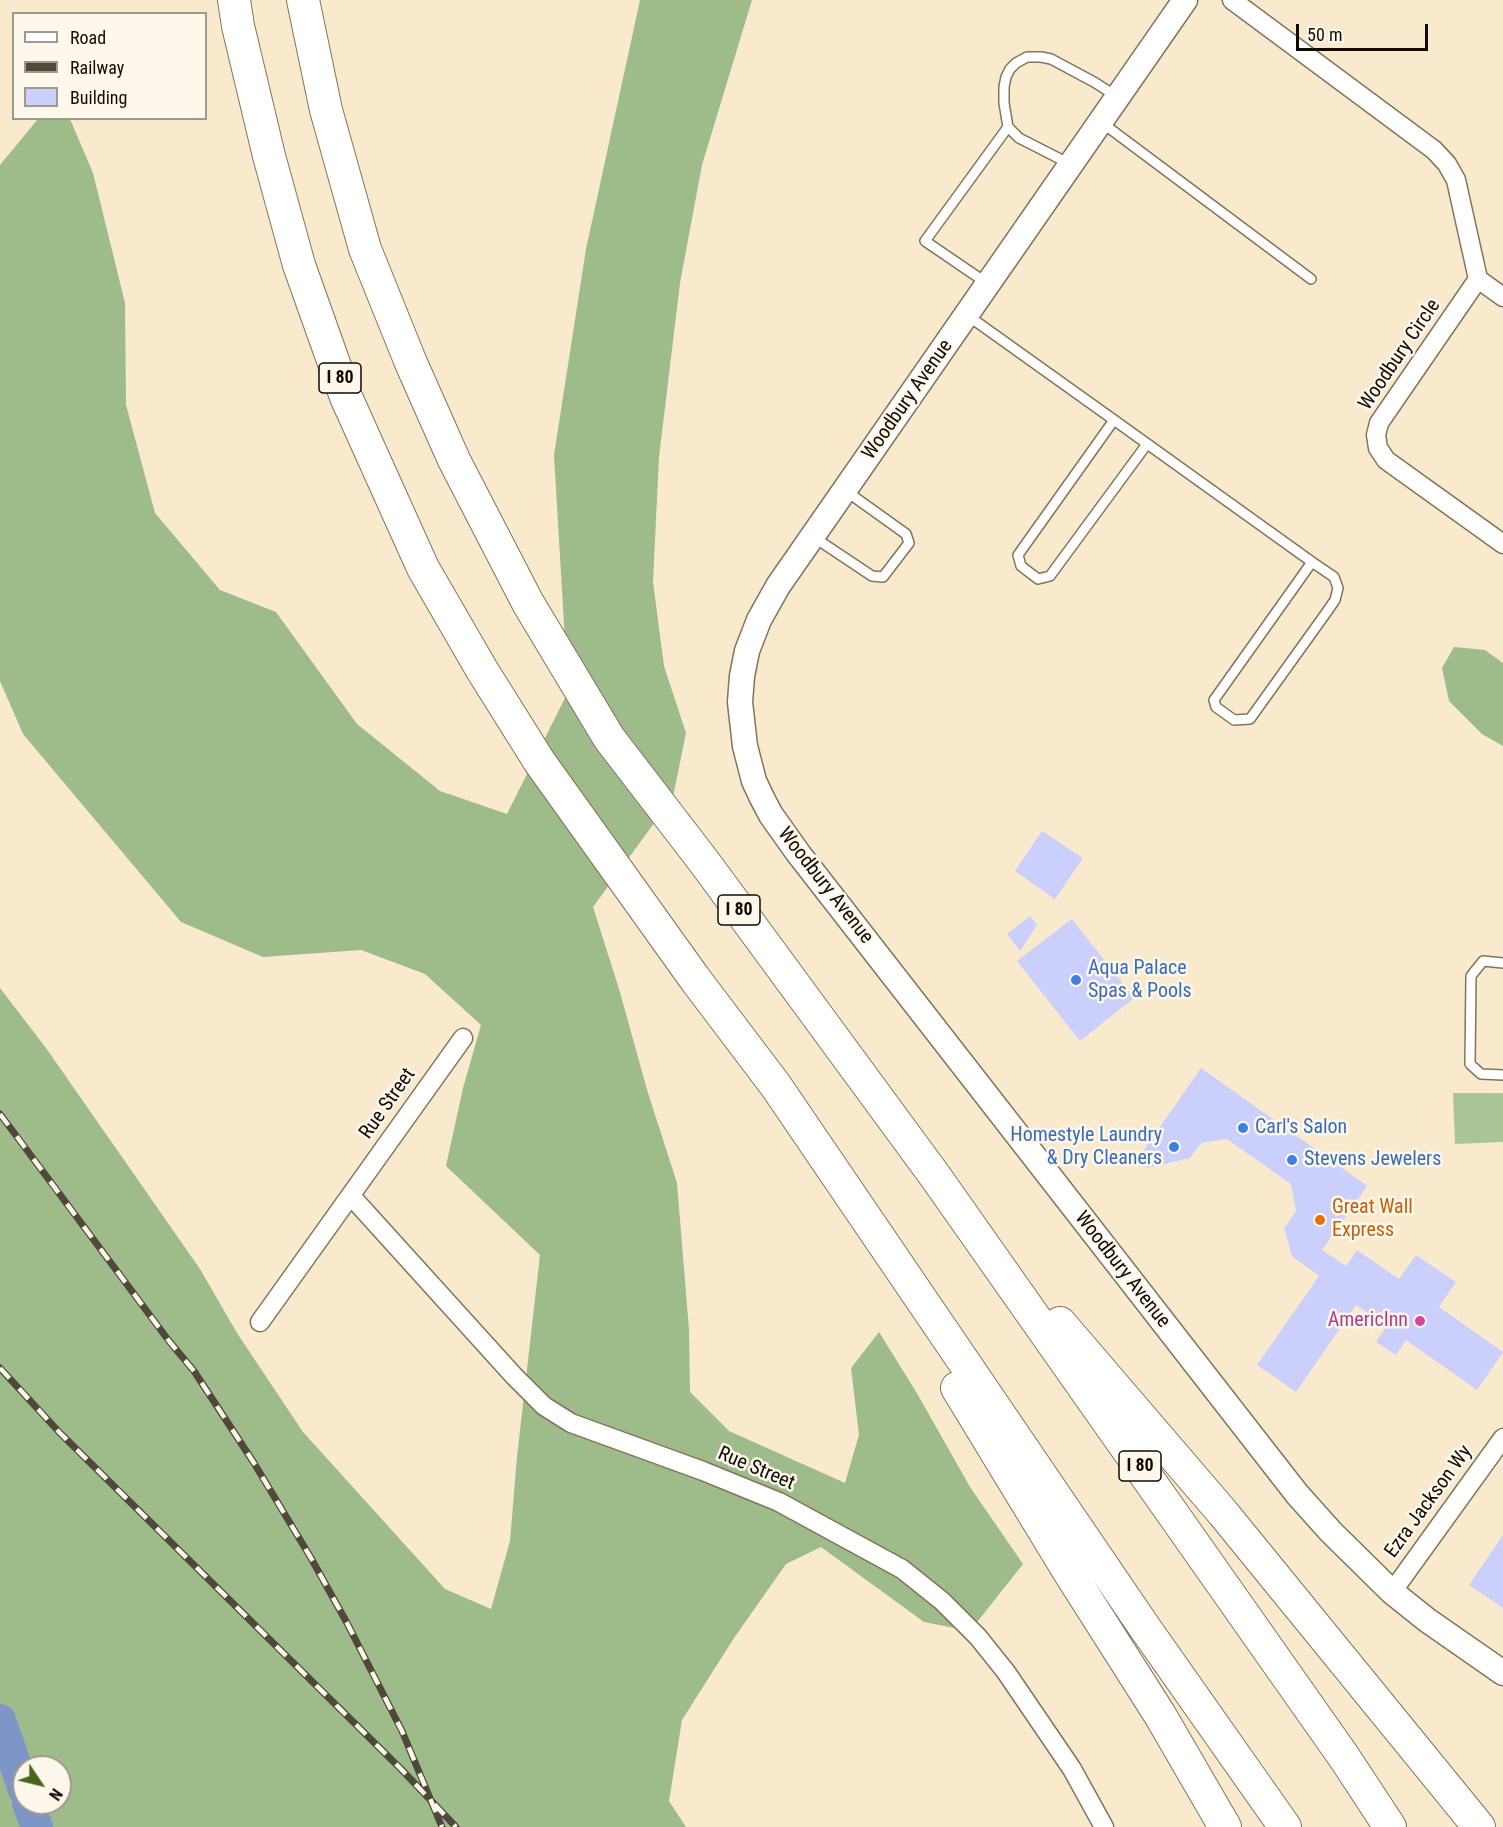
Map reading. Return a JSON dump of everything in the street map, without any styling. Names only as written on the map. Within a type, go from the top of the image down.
[{"type":"highway","name":"I 80","points":[[234,0],[269,156],[299,265],[346,397],[423,568],[482,670],[539,761],[695,979],[776,1086],[1146,1628],[1285,1827]]},
{"type":"highway","name":"I 80","points":[[303,0],[326,110],[365,249],[449,450],[528,603],[609,738],[935,1176],[1344,1757],[1390,1827]]},
{"type":"highway","points":[[776,1086],[1062,1562],[1160,1714],[1225,1827]]},
{"type":"highway","points":[[935,1176],[1223,1513],[1479,1827]]},
{"type":"main road","name":"Woodbury Avenue","points":[[1185,0],[778,585],[759,620],[747,651],[740,702],[745,746],[754,781],[762,798],[798,853],[1273,1464],[1325,1526],[1392,1592],[1427,1620],[1503,1673]]},
{"type":"street","points":[[1232,0],[1414,134],[1440,157],[1456,180],[1478,279],[1503,297]]},
{"type":"street","name":"Woodbury Circle","points":[[1478,279],[1379,423],[1376,435],[1378,448],[1386,460],[1503,544]]},
{"type":"street","name":"Rue Street","points":[[260,1322],[463,1038]]},
{"type":"street","name":"Rue Street","points":[[351,1196],[544,1406],[571,1423],[704,1471],[779,1502],[902,1569],[942,1601],[978,1637],[1006,1672],[1072,1769],[1104,1827]]},
{"type":"street","name":"Ezra Jackson Wy","points":[[1392,1592],[1503,1438]]},
{"type":"lane","points":[[1072,164],[1020,138],[1008,127],[1004,103],[1006,77],[1016,63],[1027,57],[1041,57],[1051,59],[1118,98]]},
{"type":"lane","points":[[1101,122],[1311,279]]},
{"type":"lane","points":[[989,284],[926,241],[1008,127]]},
{"type":"lane","points":[[967,315],[1114,420],[1147,444],[1312,562],[1334,578],[1338,588],[1335,600],[1250,719],[1234,720],[1216,707],[1214,700],[1312,562]]},
{"type":"lane","points":[[1114,420],[1018,555],[1021,566],[1038,579],[1050,576],[1147,444]]},
{"type":"lane","points":[[812,536],[872,576],[883,577],[909,543],[906,534],[844,490]]},
{"type":"lane","points":[[1503,963],[1483,961],[1471,976],[1470,1064],[1481,1074],[1503,1075]]},
{"type":"green space","points":[[640,0],[752,0],[702,165],[680,283],[659,457],[653,582],[664,666],[686,733],[673,797],[593,907],[677,1183],[689,1330],[690,1392],[729,1431],[845,1483],[859,1435],[851,1368],[879,1332],[970,1487],[1023,1564],[970,1631],[924,1622],[821,1547],[786,1564],[734,1638],[682,1720],[669,1801],[686,1827],[0,1827],[0,988],[46,1048],[200,1269],[237,1333],[303,1432],[445,1589],[491,1609],[510,1541],[517,1457],[540,1255],[446,1166],[463,1088],[481,1025],[425,974],[361,950],[263,957],[181,922],[23,734],[0,681],[0,165],[37,120],[70,120],[93,173],[125,303],[126,405],[155,513],[220,590],[276,612],[357,724],[440,791],[507,814],[565,698],[565,641],[554,455],[586,249]]},
{"type":"green space","points":[[1454,647],[1485,650],[1503,663],[1503,746],[1482,734],[1449,701],[1442,668]]},
{"type":"green space","points":[[1453,1093],[1503,1093],[1503,1142],[1455,1144]]},
{"type":"building","points":[[1042,831],[1083,858],[1055,899],[1015,871]]},
{"type":"building","points":[[1030,916],[1037,925],[1020,951],[1007,934]]},
{"type":"building","name":"Aqua Palace Spas & Pools","points":[[1072,919],[1134,998],[1080,1041],[1017,961]]},
{"type":"building","points":[[1201,1068],[1367,1186],[1322,1250],[1346,1266],[1357,1250],[1399,1279],[1416,1255],[1456,1282],[1439,1307],[1503,1352],[1477,1390],[1406,1340],[1396,1355],[1376,1342],[1387,1326],[1356,1305],[1296,1392],[1257,1365],[1319,1276],[1292,1256],[1284,1228],[1296,1211],[1291,1184],[1227,1139],[1201,1143],[1190,1158],[1147,1168],[1144,1150]]},
{"type":"building","points":[[1503,1535],[1503,1608],[1469,1585]]},
{"type":"waterway","points":[[0,1720],[12,1755]]},
{"type":"waterway","points":[[32,1815],[37,1827]]},
{"type":"railway","points":[[0,1114],[169,1341],[194,1371],[254,1463],[347,1623],[402,1731],[442,1827]]},
{"type":"railway","points":[[0,1368],[60,1433],[401,1769],[456,1827]]},
{"type":"place","name":"Aqua Palace Spas & Pools","points":[[1076,980]]},
{"type":"place","name":"Carl's Salon","points":[[1243,1128]]},
{"type":"place","name":"Homestyle Laundry & Dry Cleaners","points":[[1174,1147]]},
{"type":"place","name":"Stevens Jewelers","points":[[1292,1160]]},
{"type":"place","name":"Great Wall Express","points":[[1320,1220]]},
{"type":"place","name":"AmericInn","points":[[1420,1321]]}]
